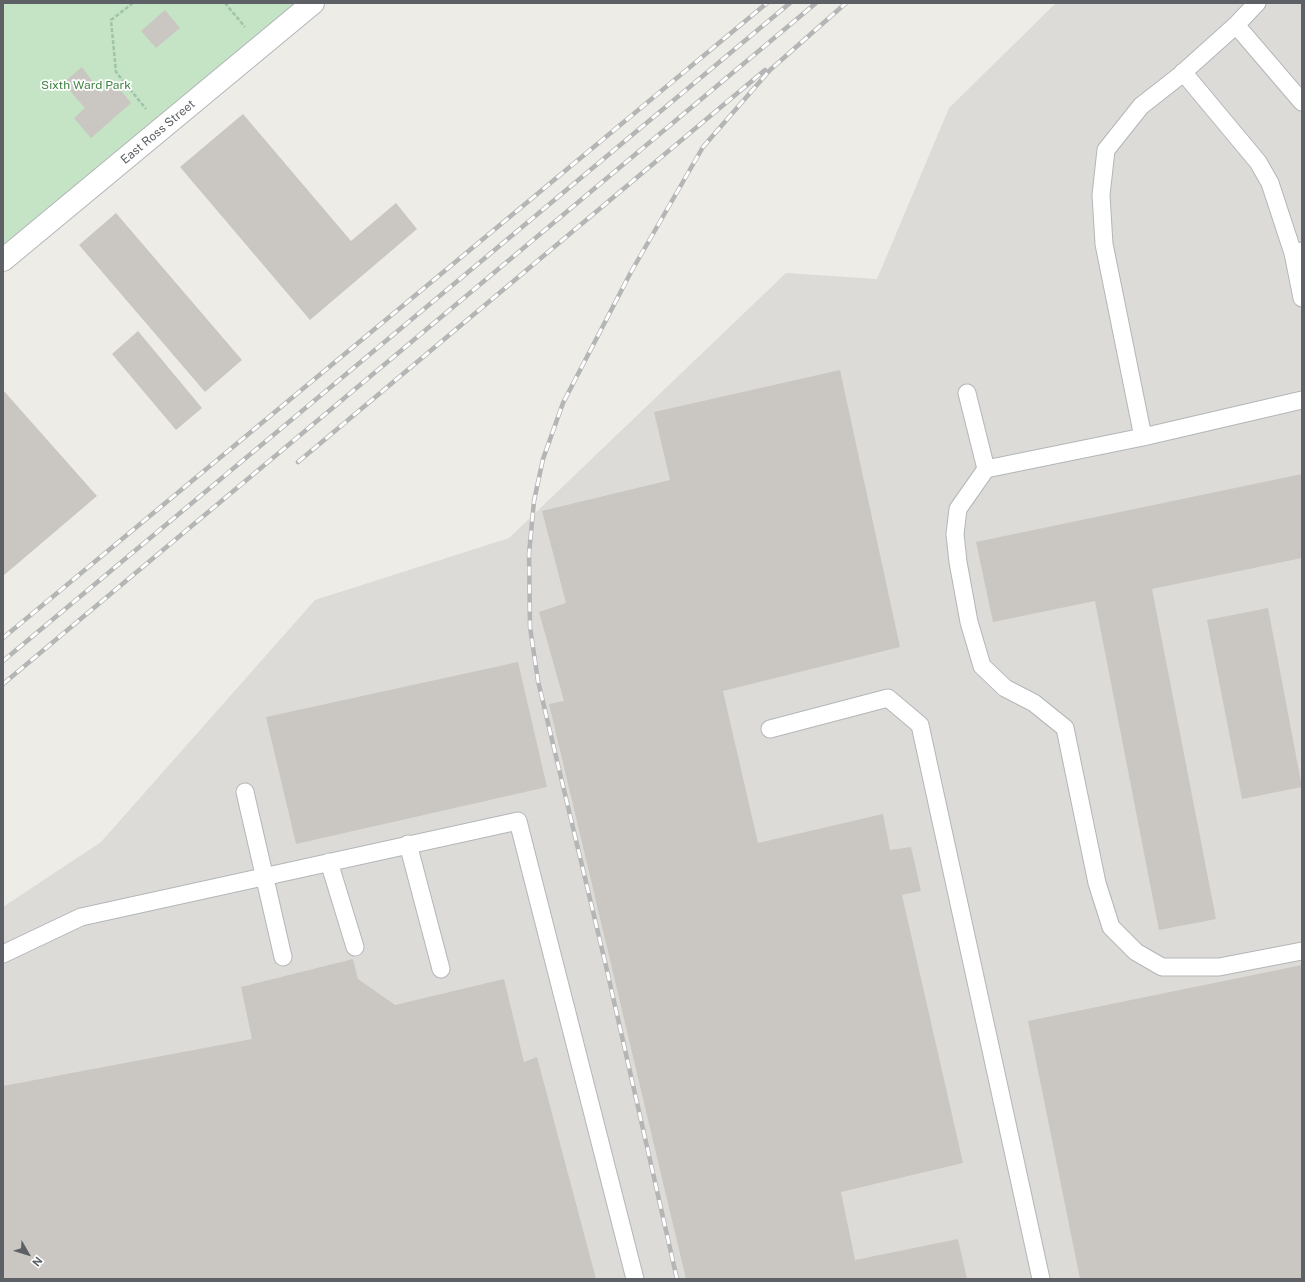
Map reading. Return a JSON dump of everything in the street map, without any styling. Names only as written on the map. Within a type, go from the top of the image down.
[{"type":"street","name":"East Ross Street","points":[[3,260],[313,3]]},
{"type":"lane","points":[[1143,437],[1104,244],[1101,195],[1106,150],[1142,106],[1236,25],[1257,3]]},
{"type":"lane","points":[[1236,25],[1302,102]]},
{"type":"lane","points":[[1183,72],[1258,162],[1270,184],[1298,252],[1302,298]]},
{"type":"lane","points":[[967,393],[986,469]]},
{"type":"lane","points":[[1302,400],[1143,437],[986,469],[958,509],[955,534],[958,562],[969,622],[982,666],[1005,688],[1034,703],[1065,728],[1097,883],[1111,927],[1136,952],[1162,966],[1219,967],[1302,951]]},
{"type":"lane","points":[[770,729],[888,698],[920,725],[1041,1279]]},
{"type":"lane","points":[[244,792],[265,876],[283,958]]},
{"type":"lane","points":[[3,954],[81,917],[518,821],[635,1279]]},
{"type":"lane","points":[[408,844],[441,969]]},
{"type":"lane","points":[[329,862],[355,947]]},
{"type":"path","points":[[133,3],[111,20],[116,72],[162,128]]},
{"type":"path","points":[[225,3],[261,46]]},
{"type":"shaded area","points":[[1056,3],[1302,3],[1302,1279],[3,1279],[3,907],[101,842],[315,600],[509,538],[786,273],[877,279],[949,108]]},
{"type":"green space","name":"Sixth Ward Park","points":[[3,3],[313,3],[3,260]]},
{"type":"building","points":[[165,10],[180,28],[156,48],[141,31]]},
{"type":"building","points":[[82,67],[101,93],[114,82],[131,103],[91,138],[74,118],[85,108],[63,83]]},
{"type":"building","points":[[243,114],[351,241],[396,203],[417,229],[310,320],[180,167]]},
{"type":"building","points":[[116,213],[242,360],[205,392],[79,245]]},
{"type":"building","points":[[138,331],[202,408],[176,430],[112,354]]},
{"type":"building","points":[[840,370],[900,647],[723,691],[758,843],[883,814],[890,850],[911,847],[921,891],[902,895],[963,1163],[841,1192],[855,1260],[958,1239],[967,1279],[686,1279],[549,704],[564,701],[539,612],[566,603],[542,511],[670,480],[654,412]]},
{"type":"building","points":[[3,390],[97,496],[3,576]]},
{"type":"building","points":[[1302,474],[1302,558],[1152,589],[1216,919],[1159,930],[1095,601],[993,622],[976,542]]},
{"type":"building","points":[[1268,608],[1302,787],[1242,799],[1207,620]]},
{"type":"building","points":[[518,662],[547,787],[296,844],[266,717]]},
{"type":"building","points":[[353,959],[358,979],[395,1005],[504,979],[524,1062],[537,1057],[596,1279],[3,1279],[3,1086],[252,1039],[241,987]]},
{"type":"building","points":[[1302,965],[1302,1279],[1080,1279],[1028,1021]]},
{"type":"railway","points":[[3,638],[767,3]]},
{"type":"railway","points":[[3,661],[790,3]]},
{"type":"railway","points":[[3,684],[816,3]]},
{"type":"railway","points":[[677,1279],[606,966],[538,681],[530,627],[529,554],[534,501],[543,459],[563,403],[631,272],[703,147],[770,70],[846,3]]},
{"type":"railway","points":[[298,462],[765,70]]}]
